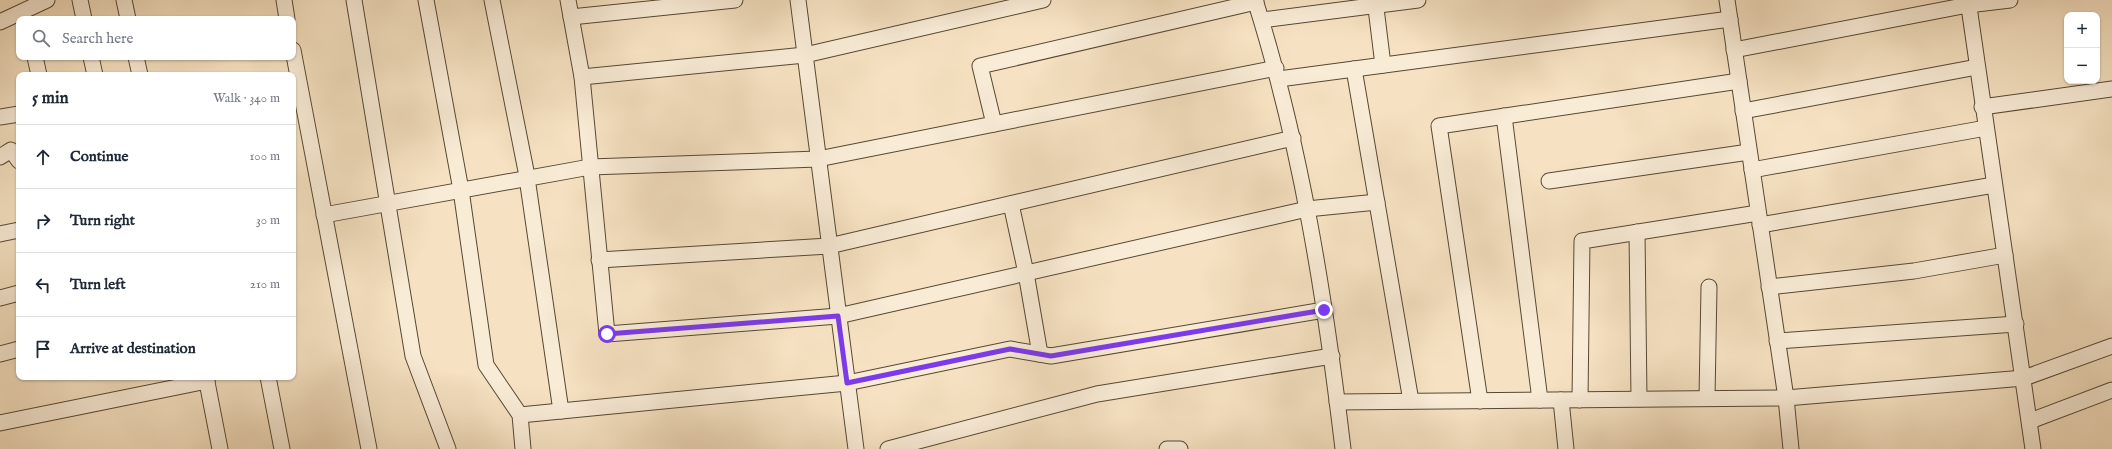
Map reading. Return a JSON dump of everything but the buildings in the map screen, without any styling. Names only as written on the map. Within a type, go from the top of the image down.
[{"type":"street","points":[[80,0],[83,16]]},
{"type":"street","points":[[124,0],[127,16]]},
{"type":"street","points":[[284,0],[287,16]]},
{"type":"street","points":[[354,0],[413,356],[448,449]]},
{"type":"street","points":[[426,0],[461,190],[486,365],[520,415],[523,449]]},
{"type":"street","points":[[492,0],[527,179],[562,411]]},
{"type":"street","points":[[568,0],[582,77],[607,334],[838,316],[1307,209],[1377,202]]},
{"type":"street","points":[[571,16],[735,0]]},
{"type":"street","points":[[798,0],[856,449]]},
{"type":"street","points":[[582,77],[805,55],[1043,0]]},
{"type":"street","points":[[1262,20],[1375,3],[1418,0]]},
{"type":"street","points":[[1727,0],[1786,398],[1791,449]]},
{"type":"street","points":[[1734,50],[1968,3],[2010,0]]},
{"type":"street","points":[[994,124],[980,66],[1256,1],[1278,74],[1293,138],[1307,209],[1332,356],[1343,449]]},
{"type":"street","points":[[1375,3],[1383,65]]},
{"type":"street","points":[[1968,3],[1982,107],[2024,378],[2033,449]]},
{"type":"street","points":[[0,22],[35,7]]},
{"type":"street","points":[[324,215],[590,167],[818,159],[994,124],[1278,74],[1354,69],[1730,19]]},
{"type":"street","points":[[36,60],[38,72]]},
{"type":"street","points":[[92,60],[94,72]]},
{"type":"street","points":[[137,60],[139,72]]},
{"type":"street","points":[[295,60],[369,449]]},
{"type":"street","points":[[1743,111],[1977,67]]},
{"type":"street","points":[[1354,69],[1411,401]]},
{"type":"street","points":[[1480,401],[1439,126],[1739,81]]},
{"type":"street","points":[[1982,107],[2112,89]]},
{"type":"street","points":[[0,117],[16,114]]},
{"type":"street","points":[[1504,116],[1540,400]]},
{"type":"street","points":[[1752,170],[1986,128]]},
{"type":"street","points":[[599,260],[829,246],[1293,138]]},
{"type":"street","points":[[0,157],[12,150],[16,156]]},
{"type":"street","points":[[1549,181],[1750,152]]},
{"type":"street","points":[[1580,400],[1582,241],[1637,232],[1759,219],[1994,185]]},
{"type":"street","points":[[1011,204],[1026,273],[1040,354]]},
{"type":"street","points":[[0,234],[16,231]]},
{"type":"street","points":[[1637,232],[1639,399]]},
{"type":"street","points":[[1769,287],[1914,271],[2005,255]]},
{"type":"street","points":[[1707,398],[1709,287]]},
{"type":"street","points":[[0,298],[16,294]]},
{"type":"street","points":[[520,415],[847,383],[1010,349],[1051,356],[1324,310]]},
{"type":"street","points":[[1777,341],[2016,324]]},
{"type":"street","points":[[1338,402],[1786,398],[2024,378],[2112,346]]},
{"type":"street","points":[[0,354],[16,350]]},
{"type":"street","points":[[888,449],[1097,394],[1332,356]]},
{"type":"street","points":[[0,423],[202,380]]},
{"type":"street","points":[[207,380],[220,449]]},
{"type":"street","points":[[269,380],[282,449]]},
{"type":"street","points":[[2030,421],[2112,390]]},
{"type":"street","points":[[1561,400],[1566,449]]},
{"type":"street","points":[[1167,449],[1180,449]]},
{"type":"route","points":[[607,334],[838,316],[847,383],[1010,349],[1051,356],[1324,310]]}]
